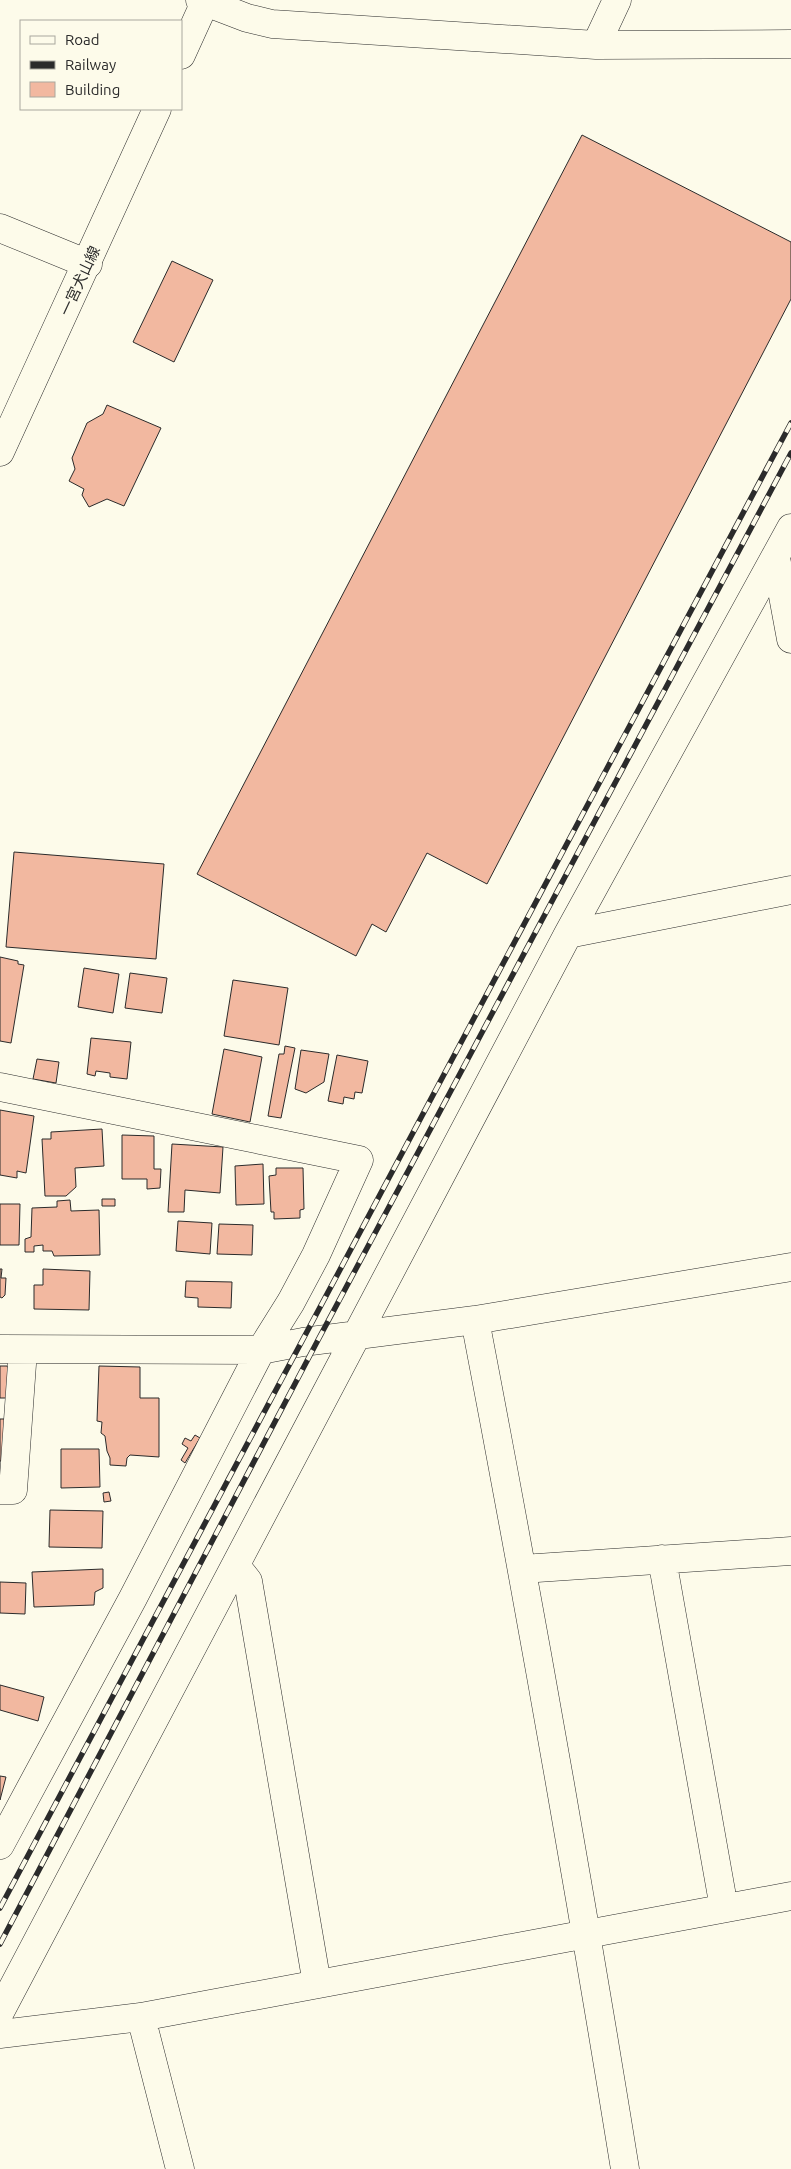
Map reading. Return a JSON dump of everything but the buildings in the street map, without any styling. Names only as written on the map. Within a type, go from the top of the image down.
[{"type":"street","points":[[596,45],[617,0]]},
{"type":"street","points":[[182,53],[204,1],[272,24],[596,45],[791,44]]},
{"type":"street","name":"一宮犬山線","points":[[0,452],[88,264],[157,110]]},
{"type":"street","points":[[0,228],[88,264]]},
{"type":"street","points":[[0,2012],[568,934],[783,556],[791,528]]},
{"type":"street","points":[[783,556],[791,639]]},
{"type":"street","points":[[568,934],[791,890]]},
{"type":"street","points":[[0,1087],[360,1160],[316,1255],[291,1302],[261,1350],[133,1598],[0,1846]]},
{"type":"street","points":[[0,1490],[13,1490],[11,1349],[261,1350],[303,1342],[475,1320],[791,1267]]},
{"type":"street","points":[[475,1320],[587,1933],[625,2169]]},
{"type":"street","points":[[522,1569],[791,1551]]},
{"type":"street","points":[[662,1560],[724,1908]]},
{"type":"street","points":[[236,1566],[248,1581],[317,1984]]},
{"type":"street","points":[[0,2034],[140,2017],[791,1896]]},
{"type":"street","points":[[140,2017],[180,2169]]},
{"type":"railway","points":[[0,1908],[791,423]]},
{"type":"railway","points":[[0,1944],[318,1340],[791,453]]}]
